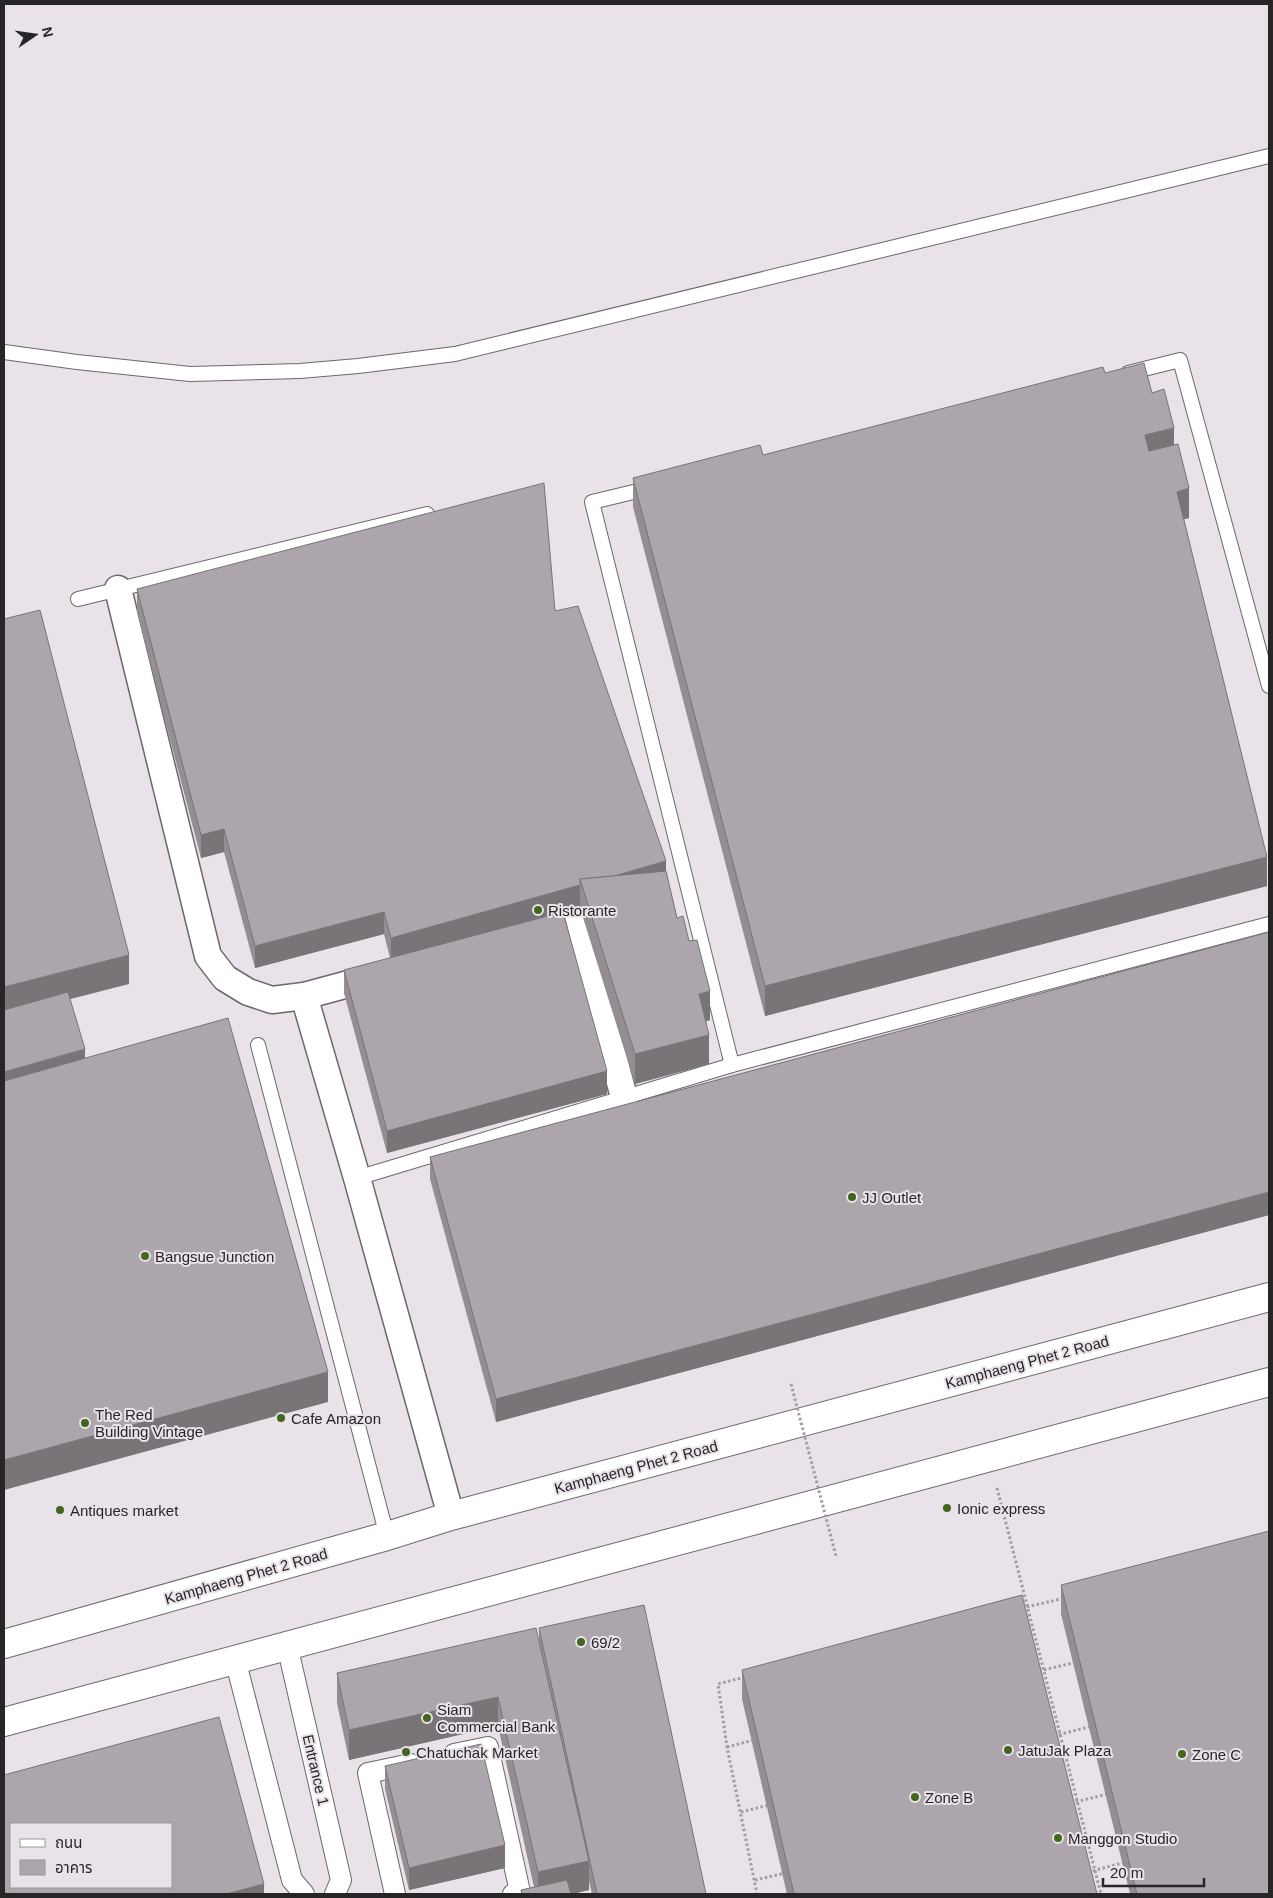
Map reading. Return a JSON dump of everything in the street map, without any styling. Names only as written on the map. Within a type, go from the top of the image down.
[{"type":"main road","name":"Kamphaeng Phet 2 Road","points":[[4,1644],[387,1536],[451,1516],[1269,1297]]},
{"type":"main road","points":[[4,1722],[1269,1382]]},
{"type":"street","points":[[118,589],[208,956],[225,978],[248,992],[272,1000],[304,996],[401,970]]},
{"type":"street","points":[[507,940],[580,922],[593,982],[624,1097]]},
{"type":"street","points":[[304,996],[451,1516]]},
{"type":"street","name":"Entrance 1","points":[[287,1645],[341,1880],[335,1894]]},
{"type":"street","points":[[235,1659],[292,1880],[304,1894]]},
{"type":"street","points":[[395,1894],[368,1773],[488,1747],[520,1892],[513,1894]]},
{"type":"lane","points":[[4,352],[190,374],[300,371],[455,354],[1269,156]]},
{"type":"lane","points":[[1113,376],[1180,360],[1269,686]]},
{"type":"lane","points":[[659,486],[592,502],[732,1064]]},
{"type":"lane","points":[[78,599],[443,510]]},
{"type":"lane","points":[[357,1178],[732,1064],[1269,924]]},
{"type":"lane","points":[[258,1045],[387,1536]]},
{"type":"path","points":[[791,1384],[836,1556]]},
{"type":"path","points":[[989,1456],[1102,1894]]},
{"type":"path","points":[[1018,1609],[1066,1597]]},
{"type":"path","points":[[1034,1673],[1082,1661]]},
{"type":"path","points":[[747,1677],[718,1684],[727,1747],[758,1894]]},
{"type":"path","points":[[1051,1736],[1099,1724]]},
{"type":"path","points":[[727,1747],[756,1740]]},
{"type":"path","points":[[1068,1804],[1116,1792]]},
{"type":"path","points":[[740,1812],[777,1803]]},
{"type":"path","points":[[1086,1872],[1133,1860]]},
{"type":"path","points":[[755,1880],[792,1871]]},
{"type":"building","points":[[1144,363],[1152,393],[1164,389],[1174,428],[1145,435],[1149,451],[1178,444],[1189,488],[1177,492],[1267,857],[765,986],[633,478],[760,445],[763,455],[1103,367],[1105,373]]},
{"type":"building","points":[[544,483],[555,611],[578,606],[666,861],[614,876],[580,879],[580,885],[391,938],[384,912],[255,946],[224,829],[201,835],[137,589]]},
{"type":"building","points":[[40,610],[129,955],[4,987],[4,619]]},
{"type":"building","points":[[666,871],[677,918],[683,916],[689,941],[697,940],[710,991],[699,994],[709,1035],[635,1054],[580,879]]},
{"type":"building","points":[[563,912],[607,1071],[387,1131],[344,970]]},
{"type":"building","name":"JJ Outlet","points":[[1269,932],[1269,1192],[496,1399],[430,1157]]},
{"type":"building","points":[[68,992],[85,1049],[4,1072],[4,1010]]},
{"type":"building","name":"Bangsue Junction","points":[[228,1018],[328,1372],[4,1460],[4,1081]]},
{"type":"building","name":"Zone C","points":[[1269,1531],[1269,1894],[1137,1894],[1061,1585]]},
{"type":"building","name":"Zone B","points":[[1022,1595],[1097,1894],[794,1894],[742,1670]]},
{"type":"building","points":[[644,1605],[706,1894],[597,1894],[539,1628]]},
{"type":"building","points":[[536,1628],[589,1861],[538,1872],[498,1697],[349,1730],[337,1673]]},
{"type":"building","points":[[219,1717],[264,1884],[226,1894],[4,1894],[4,1775]]},
{"type":"building","points":[[481,1744],[505,1845],[409,1868],[385,1766]]},
{"type":"building","points":[[567,1880],[571,1894],[522,1894],[521,1890]]},
{"type":"place","name":"Ristorante","points":[[538,910]]},
{"type":"place","name":"JJ Outlet","points":[[852,1197]]},
{"type":"place","name":"Bangsue Junction","points":[[145,1256]]},
{"type":"place","name":"Cafe Amazon","points":[[281,1418]]},
{"type":"place","name":"The Red Building Vintage","points":[[85,1423]]},
{"type":"place","name":"Ionic express","points":[[947,1508]]},
{"type":"place","name":"Antiques market","points":[[60,1510]]},
{"type":"place","name":"69/2","points":[[581,1642]]},
{"type":"place","name":"Siam Commercial Bank","points":[[427,1718]]},
{"type":"place","name":"JatuJak Plaza","points":[[1008,1750]]},
{"type":"place","name":"Chatuchak Market","points":[[406,1752]]},
{"type":"place","name":"Zone C","points":[[1182,1754]]},
{"type":"place","name":"Zone B","points":[[915,1797]]},
{"type":"place","name":"Manggon Studio","points":[[1058,1838]]}]
